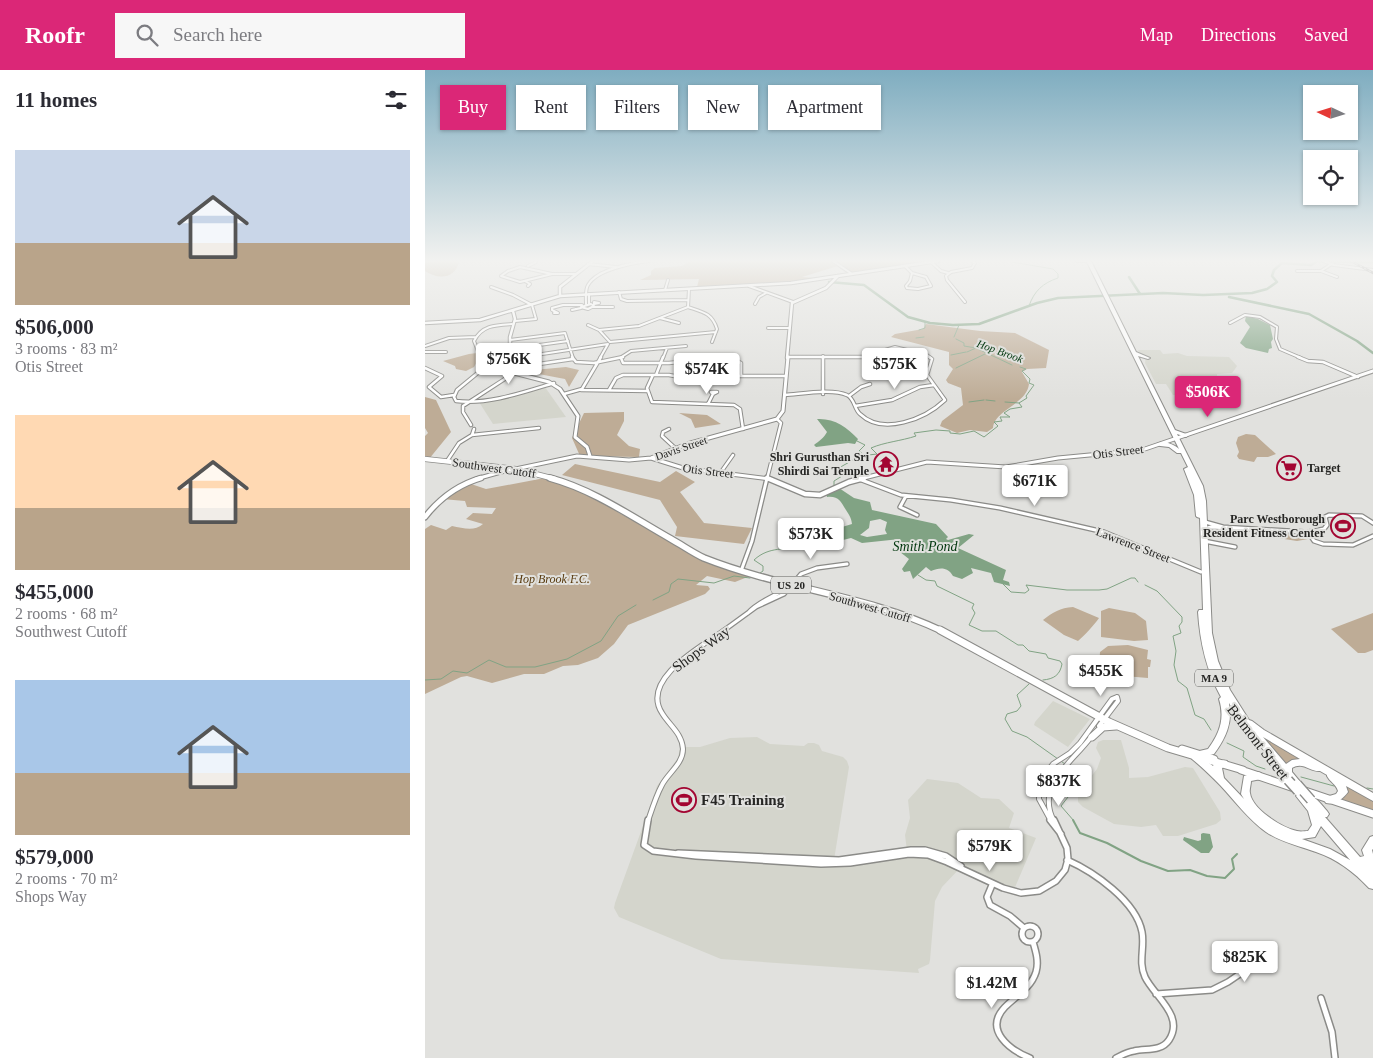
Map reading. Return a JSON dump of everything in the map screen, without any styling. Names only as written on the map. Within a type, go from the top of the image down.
[{"type":"highway","name":"MA 9","points":[[1110,307],[1200,486],[1202,519]]},
{"type":"highway","name":"MA 9","points":[[1111,307],[1174,431],[1179,452],[1194,487],[1202,519]]},
{"type":"highway","points":[[1136,353],[1148,358]]},
{"type":"highway","points":[[1174,431],[1186,435]]},
{"type":"highway","points":[[1159,444],[1171,445],[1179,452]]},
{"type":"highway","name":"Belmont Street","points":[[1202,519],[1204,530],[1207,634],[1217,669],[1229,697],[1252,732],[1373,879]]},
{"type":"highway","name":"Belmont Street","points":[[1202,519],[1203,631],[1213,676],[1223,696],[1246,730],[1291,779],[1301,796],[1311,804],[1373,871]]},
{"type":"highway","points":[[1213,676],[1226,706],[1227,720],[1211,752],[1197,756],[1253,815],[1272,831],[1292,841],[1332,855],[1359,872],[1373,885]]},
{"type":"highway","points":[[1229,697],[1243,716],[1257,729],[1371,796]]},
{"type":"highway","points":[[1291,779],[1287,769],[1289,764],[1298,762],[1312,766],[1332,777],[1341,786],[1343,793],[1339,797],[1329,800]]},
{"type":"highway","points":[[1221,764],[1217,770],[1224,783]]},
{"type":"highway","points":[[1258,776],[1250,777],[1246,781],[1247,796],[1258,813],[1275,828],[1296,836],[1313,834],[1317,830],[1318,824],[1311,804]]},
{"type":"highway","points":[[1373,840],[1367,850],[1373,871]]},
{"type":"main road","name":"Southwest Cutoff","points":[[425,459],[502,469],[529,468],[578,487],[695,553],[741,572],[883,608],[929,625],[1120,727],[1163,745],[1373,814]]},
{"type":"main road","points":[[1092,737],[1106,726],[1120,727]]},
{"type":"street","points":[[425,323],[478,321],[524,307]]},
{"type":"street","points":[[478,351],[474,343],[480,330],[486,327],[529,321],[536,318],[533,307]]},
{"type":"street","points":[[554,307],[551,308],[554,313]]},
{"type":"street","points":[[576,309],[582,307]]},
{"type":"street","points":[[599,330],[636,327],[688,307]]},
{"type":"street","points":[[688,307],[708,312],[717,325],[712,342]]},
{"type":"street","points":[[741,572],[752,541],[781,422],[777,419],[783,412],[791,307]]},
{"type":"street","points":[[513,311],[510,340],[511,368],[514,373],[554,383],[564,394],[578,416],[575,437],[587,447],[590,451],[590,456]]},
{"type":"street","points":[[1230,323],[1246,315],[1266,320],[1277,327],[1277,342],[1281,350],[1308,361],[1323,362],[1359,377]]},
{"type":"street","points":[[659,318],[679,323]]},
{"type":"street","points":[[588,325],[599,330],[609,343]]},
{"type":"street","points":[[768,328],[789,328]]},
{"type":"street","points":[[563,329],[573,359]]},
{"type":"street","points":[[425,368],[442,376],[427,387],[441,397],[454,395],[489,363],[609,343],[716,332]]},
{"type":"street","points":[[510,340],[565,333]]},
{"type":"street","points":[[425,346],[449,338],[476,337]]},
{"type":"street","points":[[510,349],[567,341]]},
{"type":"street","points":[[581,390],[609,343]]},
{"type":"street","points":[[511,368],[573,359],[581,363],[598,363],[621,358],[631,351],[686,346]]},
{"type":"street","points":[[785,395],[839,393],[849,396],[859,414],[876,423],[891,425],[921,415],[943,402],[944,398],[927,375],[932,360],[930,356],[897,347],[888,348],[862,357],[788,357]]},
{"type":"street","points":[[667,348],[655,375],[647,386],[651,402],[731,405],[738,408],[743,429]]},
{"type":"street","points":[[425,352],[446,352]]},
{"type":"street","points":[[823,356],[823,394]]},
{"type":"street","points":[[621,358],[621,362],[625,363],[733,359],[741,363],[741,376]]},
{"type":"street","points":[[892,366],[928,369]]},
{"type":"street","name":"Otis Street","points":[[651,458],[683,468],[767,478],[801,493],[815,495],[859,479],[930,461],[1006,467],[1058,458],[1137,451],[1373,371]]},
{"type":"street","points":[[471,425],[462,409],[467,403],[514,373]]},
{"type":"street","points":[[609,390],[615,379],[621,376],[671,375],[685,378],[704,376]]},
{"type":"street","points":[[715,376],[786,376]]},
{"type":"street","points":[[454,395],[456,401],[467,403],[487,400],[554,383]]},
{"type":"street","points":[[849,396],[870,384]]},
{"type":"street","points":[[855,406],[892,400],[920,387],[934,385]]},
{"type":"street","points":[[564,394],[581,390],[647,391]]},
{"type":"street","points":[[708,404],[713,394]]},
{"type":"street","name":"Davis Street","points":[[529,468],[563,458],[590,456],[629,460],[651,458],[675,448],[777,419]]},
{"type":"street","points":[[447,461],[459,443],[472,435],[539,428]]},
{"type":"street","points":[[669,428],[663,432],[662,436],[675,448]]},
{"type":"street","points":[[472,435],[474,429]]},
{"type":"street","points":[[721,472],[733,455]]},
{"type":"street","points":[[425,517],[436,503],[457,488],[502,469]]},
{"type":"street","name":"Lawrence Street","points":[[859,479],[906,496],[951,500],[1000,508],[1104,532],[1201,572]]},
{"type":"street","points":[[906,496],[900,507],[917,516]]},
{"type":"street","points":[[1204,530],[1211,527],[1308,532],[1322,530],[1327,526],[1325,516],[1329,515],[1362,516],[1373,523]]},
{"type":"street","points":[[1202,519],[1207,524],[1218,526],[1308,532]]},
{"type":"street","points":[[1308,532],[1314,541],[1323,544],[1353,545],[1373,536]]},
{"type":"street","points":[[1204,541],[1235,547]]},
{"type":"street","name":"Shops Way","points":[[847,564],[812,570],[798,576],[784,594],[765,602],[748,613],[674,667],[664,678],[657,692],[660,712],[681,738],[683,750],[677,766],[660,788],[643,842],[650,850],[676,853],[682,856],[838,864],[917,854],[940,858],[961,867],[992,885],[1016,892],[1039,890],[1056,880],[1064,870],[1067,860]]},
{"type":"street","points":[[1064,838],[1043,809],[1038,796],[1038,786],[1041,778],[1055,763],[1075,749],[1102,718],[1118,701],[1117,697],[1112,699],[1102,718],[1092,737],[1051,787],[1047,802],[1064,838],[1067,860],[1092,873],[1135,914],[1142,930],[1141,958],[1143,972],[1156,994],[1169,1010],[1172,1018],[1172,1034],[1167,1043],[1159,1048],[1127,1052],[1116,1058]]},
{"type":"street","points":[[992,885],[988,893],[988,902],[993,908],[1010,916],[1024,928]]},
{"type":"street","points":[[1029,926],[1036,930],[1038,936],[1033,942],[1023,938],[1021,932],[1024,928],[1029,926]]},
{"type":"street","points":[[1030,1058],[1010,1049],[1004,1043],[999,1034],[998,1024],[1002,1010],[1023,993],[1036,973],[1038,958],[1033,942]]},
{"type":"street","points":[[1156,994],[1167,991],[1211,990],[1231,981],[1253,965]]},
{"type":"street","points":[[1321,998],[1332,1032],[1335,1058]]},
{"type":"shaded area","points":[[1138,350],[1160,350],[1163,354],[1178,353],[1187,356],[1229,357],[1237,366],[1232,373],[1217,374],[1217,376],[1228,382],[1236,396],[1173,395],[1166,384],[1156,384],[1145,363],[1146,356],[1140,354]]},
{"type":"shaded area","points":[[545,387],[566,417],[493,424],[479,402]]},
{"type":"shaded area","points":[[1053,701],[1090,719],[1068,747],[1034,725]]},
{"type":"shaded area","points":[[757,737],[770,744],[804,746],[808,743],[814,743],[819,745],[822,751],[843,757],[847,761],[849,767],[834,860],[907,851],[905,835],[910,818],[908,800],[927,779],[958,783],[981,798],[999,799],[1014,813],[1009,828],[1036,838],[1013,892],[961,867],[942,887],[935,901],[930,960],[929,964],[918,969],[919,973],[721,959],[619,917],[614,908],[615,903],[657,786],[678,758],[680,747],[700,747],[730,738]]},
{"type":"shaded area","points":[[1103,740],[1121,740],[1129,768],[1129,778],[1148,777],[1185,767],[1193,768],[1220,812],[1221,820],[1216,824],[1178,836],[1163,836],[1156,825],[1141,827],[1114,824],[1083,807],[1078,802],[1078,793],[1097,769],[1101,758],[1096,748],[1098,742]]},
{"type":"green space","points":[[926,324],[980,331],[1015,333],[1049,350],[1046,368],[1027,369],[1022,372],[1029,384],[1027,391],[1023,397],[999,416],[993,428],[987,432],[970,430],[957,433],[940,426],[942,421],[963,405],[961,388],[948,383],[946,380],[953,369],[949,365],[949,352],[891,337],[895,334],[923,329]]},
{"type":"green space","points":[[493,351],[494,357],[479,358],[474,367],[466,371],[456,369],[455,366],[443,361],[469,354]]},
{"type":"green space","points":[[566,367],[579,370],[569,387],[565,379],[523,371]]},
{"type":"green space","points":[[425,397],[436,400],[451,432],[429,459],[425,459],[425,436],[428,433],[425,428]]},
{"type":"green space","points":[[624,412],[624,421],[617,435],[629,446],[640,449],[639,457],[580,456],[572,438],[584,413]]},
{"type":"green space","points":[[679,413],[707,415],[721,424],[695,428],[691,419]]},
{"type":"green space","points":[[1246,434],[1255,435],[1276,454],[1268,457],[1257,457],[1254,462],[1239,459],[1236,443],[1238,437]]},
{"type":"green space","points":[[575,464],[660,482],[676,471],[695,482],[680,492],[704,523],[752,528],[744,544],[675,536],[677,527],[660,500],[562,475]]},
{"type":"green space","name":"Hop Brook F.C.","points":[[550,477],[600,499],[619,513],[669,539],[750,576],[735,582],[707,576],[696,585],[708,586],[710,589],[705,594],[628,625],[614,644],[598,658],[578,665],[563,666],[544,674],[524,674],[492,683],[467,676],[461,677],[425,694],[425,529],[431,525],[446,530],[452,526],[468,529],[476,528],[483,524],[466,519],[473,513],[492,514],[496,508],[467,507],[465,501],[442,499],[468,483],[486,489]]},
{"type":"green space","points":[[1273,531],[1300,534],[1308,539],[1297,541],[1266,536],[1265,533]]},
{"type":"green space","points":[[1073,607],[1099,618],[1078,641],[1064,635],[1043,620],[1057,611]]},
{"type":"green space","points":[[1109,608],[1135,613],[1146,621],[1148,640],[1134,641],[1101,637],[1101,611]]},
{"type":"green space","points":[[1373,613],[1373,650],[1358,653],[1331,629]]},
{"type":"green space","points":[[1128,645],[1148,650],[1147,659],[1151,660],[1150,667],[1148,667],[1148,678],[1112,675],[1111,673],[1099,670],[1100,652],[1108,646]]},
{"type":"green space","points":[[1256,732],[1317,766],[1297,760],[1283,765]]},
{"type":"green space","points":[[1335,777],[1373,801],[1373,810],[1339,799],[1345,792],[1339,780]]},
{"type":"water","points":[[1246,316],[1270,325],[1273,339],[1271,342],[1272,348],[1269,349],[1268,353],[1246,348],[1240,343],[1250,327],[1245,321]]},
{"type":"water","points":[[817,419],[829,420],[840,424],[858,439],[855,444],[848,443],[816,447],[814,445],[827,432]]},
{"type":"water","name":"Smith Pond","points":[[839,488],[854,498],[870,502],[872,510],[936,524],[948,537],[946,539],[948,540],[969,534],[974,535],[958,548],[1006,570],[1003,580],[1009,582],[1010,586],[994,582],[991,573],[971,568],[973,573],[962,579],[953,576],[946,569],[941,568],[931,571],[926,567],[913,579],[910,571],[904,572],[902,569],[909,559],[900,552],[900,539],[862,543],[851,538],[835,542],[834,538],[821,537],[806,542],[796,533],[815,520],[829,519],[831,525],[842,527],[852,524],[850,516],[841,502],[837,498],[827,497],[826,494]],"holes":[[[880,519],[887,522],[885,530],[887,534],[867,537],[860,535],[869,528],[870,521]]]},
{"type":"water","points":[[1201,834],[1210,834],[1213,847],[1209,853],[1201,853],[1183,840],[1184,837],[1198,841],[1201,840]]},
{"type":"waterway","points":[[894,307],[908,317],[930,323],[953,325],[979,324],[1026,307]]},
{"type":"waterway","points":[[1277,307],[1309,314],[1357,341],[1373,353]]},
{"type":"waterway","points":[[919,330],[925,328],[925,322]]},
{"type":"waterway","name":"Hop Brook","points":[[954,337],[959,325]]},
{"type":"waterway","points":[[916,338],[924,337]]},
{"type":"waterway","name":"Hop Brook","points":[[956,339],[964,343],[964,346],[976,348]]},
{"type":"waterway","name":"Hop Brook","points":[[967,352],[976,348]]},
{"type":"waterway","name":"Hop Brook","points":[[976,348],[987,353]]},
{"type":"waterway","points":[[951,355],[966,352]]},
{"type":"waterway","points":[[956,368],[987,353]]},
{"type":"waterway","name":"Hop Brook","points":[[987,353],[1012,365]]},
{"type":"waterway","name":"Hop Brook","points":[[1019,403],[1027,398],[1026,396],[1034,385],[1029,383],[1030,379],[1022,371],[1026,369],[1020,367]]},
{"type":"waterway","points":[[969,402],[984,400]]},
{"type":"waterway","points":[[986,400],[995,401]]},
{"type":"waterway","points":[[1005,402],[1019,403]]},
{"type":"waterway","name":"Hop Brook","points":[[834,486],[834,481],[847,473],[837,469],[860,456],[877,454],[871,448],[916,436],[914,433],[936,430],[960,434],[974,431],[984,437],[998,426],[994,422],[1002,421],[1000,417],[1010,417],[1004,413],[1010,409],[1022,407],[1019,403]]},
{"type":"waterway","points":[[857,441],[865,445],[859,451],[864,455]]},
{"type":"waterway","name":"Hop Brook","points":[[760,573],[763,571],[763,566],[754,560],[760,555],[772,550],[787,548],[795,544],[794,541],[803,539]]},
{"type":"waterway","points":[[918,575],[926,580],[935,581],[937,586],[974,604],[972,608],[975,613],[969,625],[982,631],[996,631],[1018,645],[1023,645],[1029,651],[1046,654],[1048,658],[1060,661],[1062,664],[1058,674],[1050,679],[1043,680]]},
{"type":"waterway","name":"Hop Brook","points":[[653,600],[669,592],[671,584],[678,579],[714,583],[734,576],[750,578]]},
{"type":"waterway","points":[[1002,583],[1011,592],[1025,593],[1029,590],[1026,585],[1067,590],[1099,590],[1107,589],[1131,578],[1135,578],[1138,582]]},
{"type":"waterway","points":[[1145,585],[1157,591],[1182,617],[1182,622],[1179,626],[1181,633],[1173,636],[1176,651],[1174,665],[1178,681],[1187,688],[1195,715],[1204,719],[1211,730]]},
{"type":"waterway","name":"Hop Brook","points":[[425,680],[441,679],[453,671],[467,673],[489,660],[506,667],[535,667],[567,659],[601,641],[618,616],[636,605]]},
{"type":"waterway","points":[[1029,684],[1017,695],[1021,706],[1017,711],[1007,714],[1005,719],[1012,731],[1027,737],[1065,764]]},
{"type":"waterway","points":[[1227,743],[1244,751],[1243,757],[1256,766],[1265,769]]},
{"type":"waterway","points":[[1068,766],[1071,769],[1067,774],[1068,779],[1064,792],[1068,797],[1061,806],[1074,821]]},
{"type":"waterway","points":[[1301,777],[1334,786]]},
{"type":"waterway","points":[[1367,788],[1373,789]]},
{"type":"waterway","points":[[1073,820],[1080,833],[1107,843],[1141,861],[1168,871],[1190,870],[1207,876],[1225,878],[1234,869],[1232,859],[1237,854]]},
{"type":"place","name":"Shri Gurusthan Sri Shirdi Sai Temple","points":[[886,464]]},
{"type":"place","name":"Target","points":[[1289,468]]},
{"type":"place","name":"Parc Westborough Resident Fitness Center","points":[[1343,526]]},
{"type":"place","name":"F45 Training","points":[[684,800]]}]
